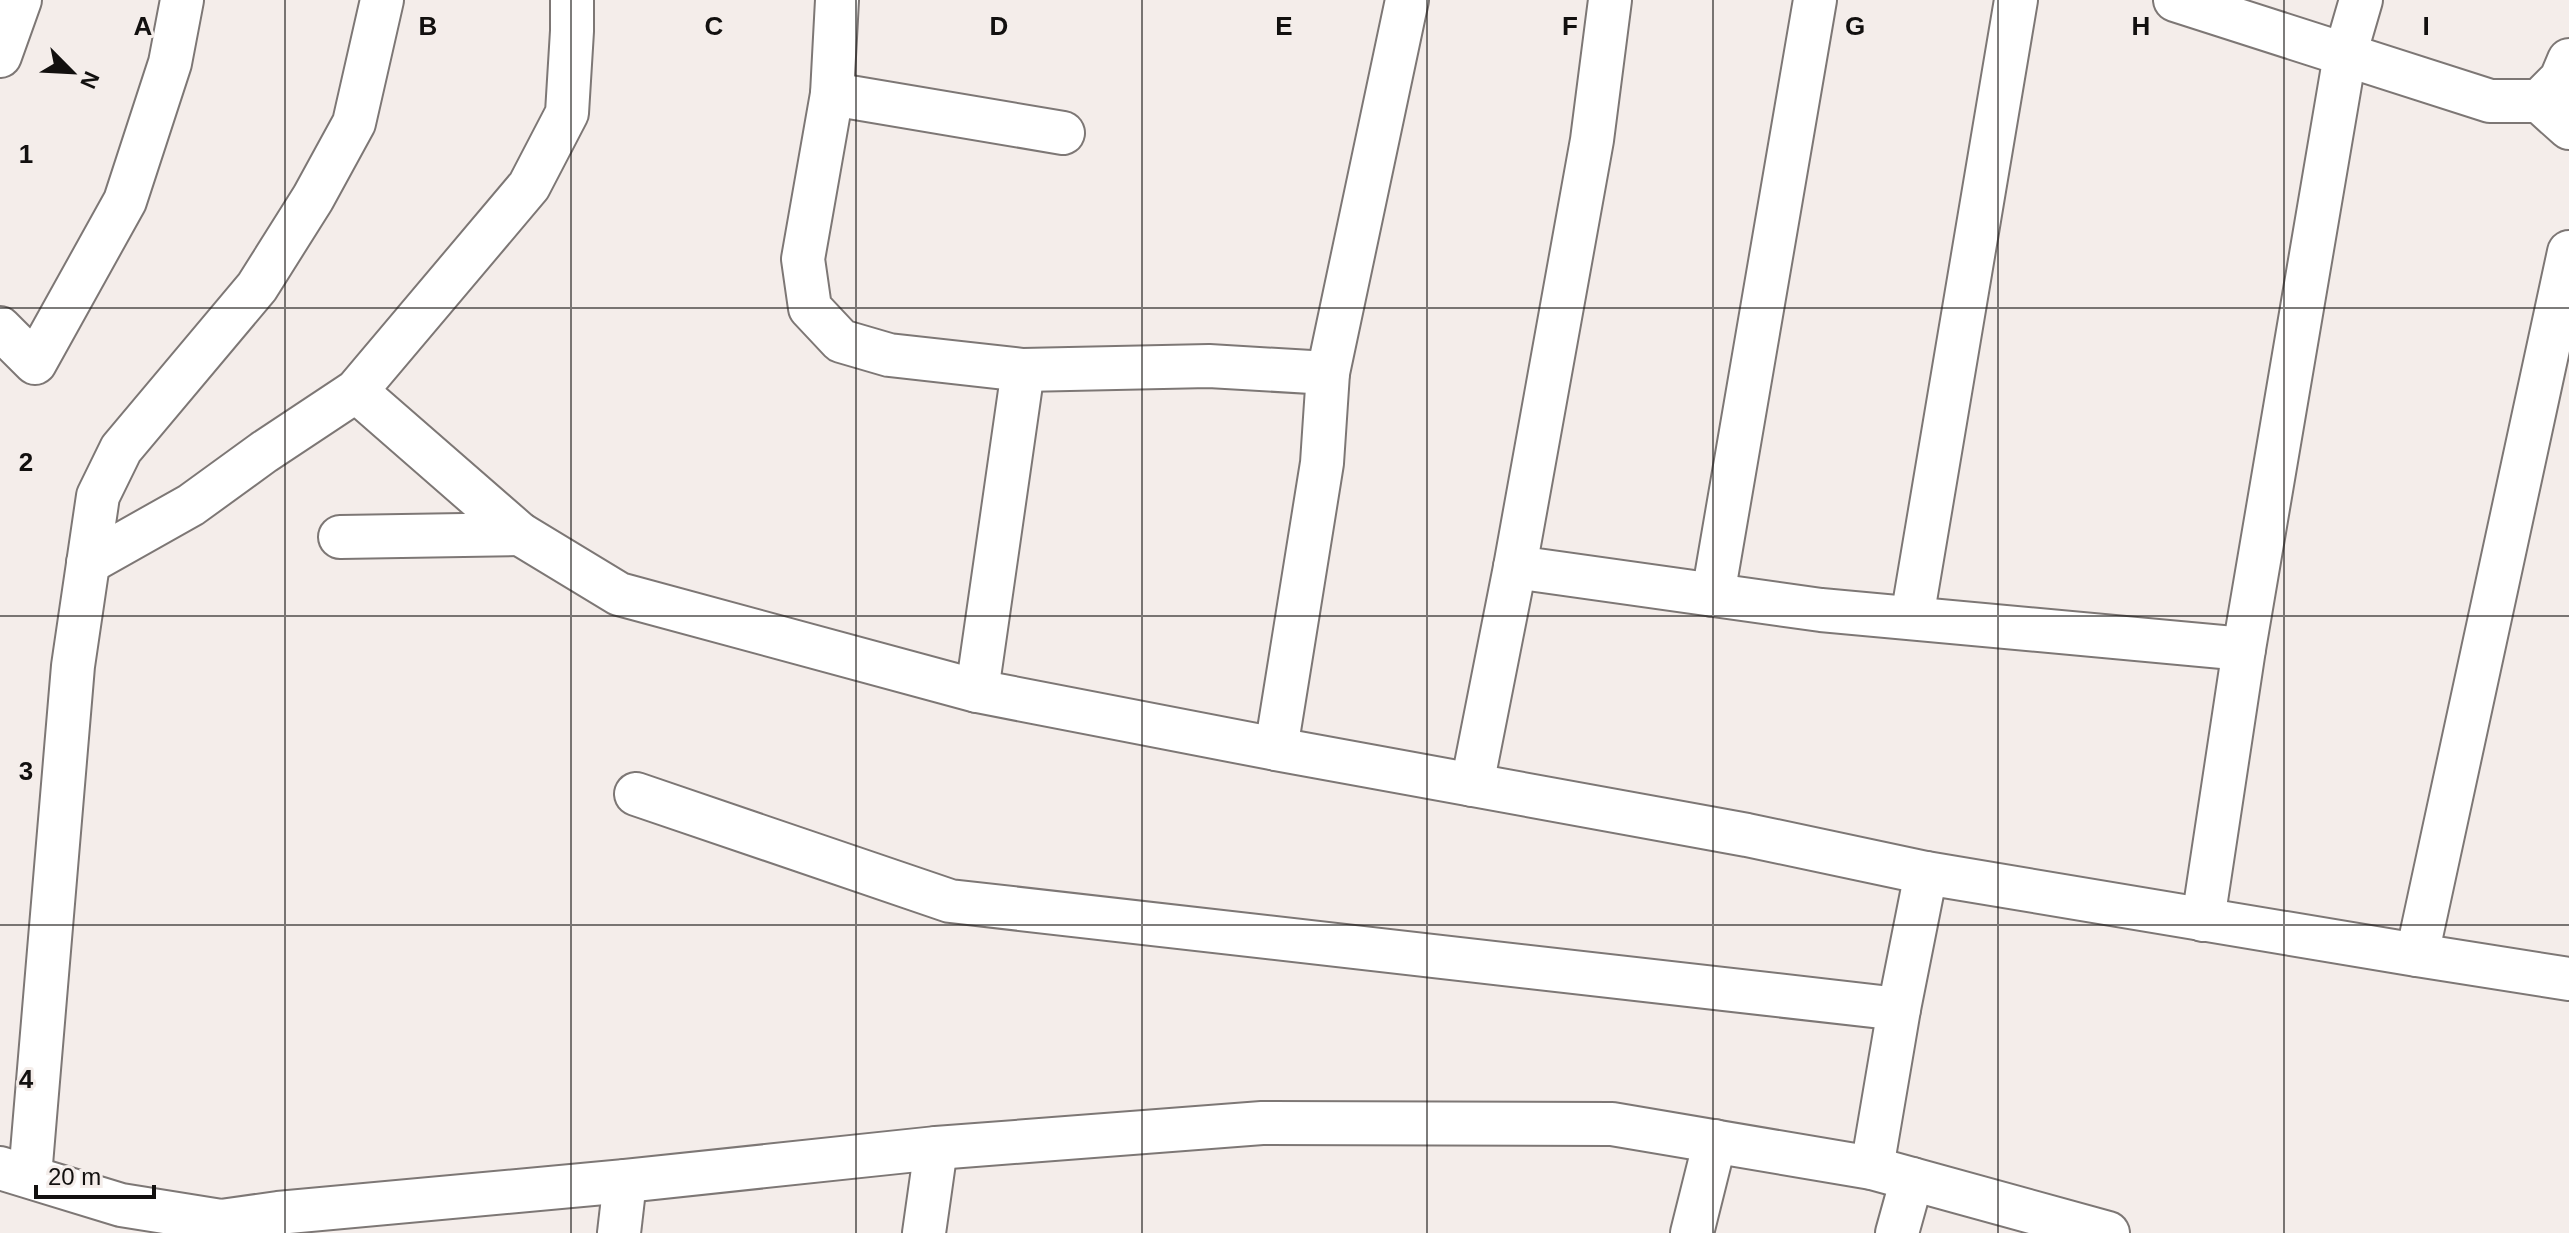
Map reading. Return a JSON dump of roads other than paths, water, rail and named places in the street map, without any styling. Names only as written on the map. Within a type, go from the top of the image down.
[{"type":"street","points":[[0,56],[20,0]]},
{"type":"street","points":[[0,328],[35,363],[125,201],[170,63],[182,0]]},
{"type":"street","points":[[382,0],[354,123],[313,198],[257,287],[121,449],[98,496],[73,666],[15,1172],[121,1205],[221,1221],[279,1223],[625,1181],[936,1148],[1262,1123],[1612,1124],[1872,1168],[2108,1233]]},
{"type":"street","points":[[88,563],[191,505],[356,391],[529,186],[567,113],[572,0]]},
{"type":"street","points":[[837,0],[832,94],[803,259],[810,308],[841,341],[889,355],[1023,370],[1209,366],[1328,373]]},
{"type":"street","points":[[1276,749],[1322,463],[1328,373],[1407,0]]},
{"type":"street","points":[[1472,785],[1515,567],[1592,140],[1610,0]]},
{"type":"street","points":[[1713,595],[1815,0]]},
{"type":"street","points":[[1912,618],[2016,0]]},
{"type":"street","points":[[2175,0],[2490,101],[2554,114],[2561,79],[2569,60]]},
{"type":"street","points":[[2203,920],[2244,649],[2345,55],[2361,0]]},
{"type":"street","points":[[832,94],[1063,133]]},
{"type":"street","points":[[2417,955],[2569,252]]},
{"type":"street","points":[[977,691],[1023,370]]},
{"type":"street","points":[[356,391],[520,534],[619,594],[977,691],[1747,835],[1926,873],[2569,979]]},
{"type":"street","points":[[340,537],[520,534]]},
{"type":"street","points":[[1515,567],[1821,610],[2244,649]]},
{"type":"street","points":[[636,794],[950,901],[1899,1009]]},
{"type":"street","points":[[1872,1168],[1926,873]]},
{"type":"street","points":[[1692,1233],[1715,1141]]},
{"type":"street","points":[[924,1233],[936,1148]]},
{"type":"street","points":[[1897,1233],[1912,1179]]},
{"type":"street","points":[[619,1233],[625,1181]]}]
